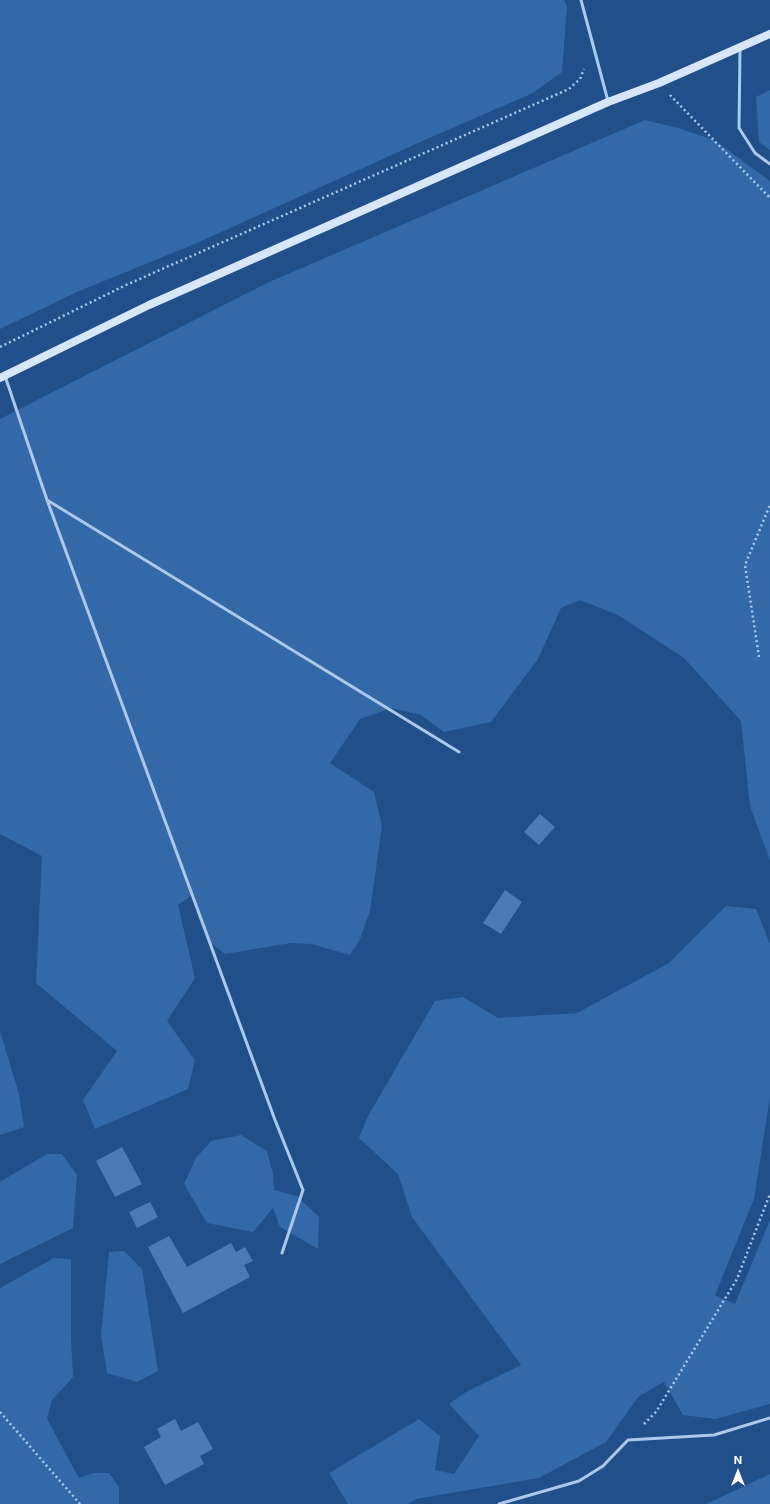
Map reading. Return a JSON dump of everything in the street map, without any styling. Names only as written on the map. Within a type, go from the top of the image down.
[{"type":"street","points":[[2,377],[149,305],[608,102],[659,83],[770,34]]},
{"type":"lane","points":[[581,0],[608,102]]},
{"type":"lane","points":[[740,47],[739,128],[755,153],[770,164]]},
{"type":"lane","points":[[2,377],[275,1120],[303,1190],[282,1253]]},
{"type":"lane","points":[[47,500],[459,752]]},
{"type":"lane","points":[[499,1504],[579,1481],[603,1466],[628,1440],[714,1435],[770,1418]]},
{"type":"path","points":[[0,347],[126,285],[569,89],[580,79],[585,67]]},
{"type":"path","points":[[659,83],[770,198]]},
{"type":"path","points":[[759,657],[745,565],[770,505]]},
{"type":"path","points":[[628,1440],[656,1412],[737,1279],[770,1194]]},
{"type":"path","points":[[0,1412],[80,1504]]},
{"type":"shaded area","points":[[0,0],[564,0],[567,6],[562,72],[533,93],[427,139],[197,243],[77,292],[0,329]]},
{"type":"shaded area","points":[[770,90],[770,150],[759,142],[756,97]]},
{"type":"shaded area","points":[[645,120],[678,128],[714,140],[770,181],[770,861],[750,806],[741,721],[684,658],[618,615],[580,600],[561,608],[538,659],[491,722],[444,732],[421,715],[391,708],[360,719],[330,763],[374,792],[382,826],[370,911],[360,939],[350,955],[311,944],[291,943],[225,954],[207,940],[194,894],[178,905],[195,978],[167,1021],[195,1060],[188,1089],[95,1129],[83,1100],[117,1051],[36,983],[42,856],[0,834],[0,419],[267,283]]},
{"type":"shaded area","points":[[726,906],[756,909],[770,944],[770,1097],[754,1199],[715,1295],[735,1304],[770,1220],[770,1404],[715,1419],[683,1415],[664,1382],[639,1396],[606,1442],[539,1478],[416,1499],[408,1504],[348,1504],[329,1473],[419,1419],[440,1436],[435,1470],[454,1474],[479,1436],[449,1404],[466,1392],[521,1365],[412,1217],[398,1174],[359,1138],[368,1116],[435,1001],[463,997],[498,1018],[577,1013],[669,963]]},
{"type":"shaded area","points":[[0,1031],[19,1094],[24,1127],[0,1135]]},
{"type":"shaded area","points":[[241,1135],[267,1151],[273,1174],[274,1190],[297,1196],[319,1217],[318,1249],[280,1227],[273,1208],[253,1232],[207,1223],[184,1184],[196,1158],[211,1141]]},
{"type":"shaded area","points":[[47,1154],[62,1154],[77,1175],[73,1228],[0,1264],[0,1182]]},
{"type":"shaded area","points":[[124,1251],[142,1269],[158,1371],[137,1382],[107,1373],[101,1335],[109,1252]]},
{"type":"shaded area","points":[[54,1258],[71,1259],[71,1339],[73,1377],[52,1400],[47,1419],[79,1478],[93,1473],[109,1473],[119,1487],[119,1504],[0,1504],[0,1288]]},
{"type":"shaded area","points":[[770,1474],[770,1504],[706,1504]]},
{"type":"building","points":[[540,814],[555,827],[539,845],[524,832]]},
{"type":"building","points":[[505,890],[522,902],[501,934],[483,923]]},
{"type":"building","points":[[122,1147],[142,1184],[115,1197],[96,1161]]},
{"type":"building","points":[[150,1202],[158,1217],[137,1228],[129,1212]]},
{"type":"building","points":[[169,1236],[187,1267],[231,1243],[236,1252],[245,1247],[253,1261],[244,1265],[250,1277],[183,1313],[148,1247]]},
{"type":"building","points":[[175,1419],[181,1431],[198,1422],[213,1449],[200,1456],[204,1464],[165,1485],[144,1447],[161,1437],[157,1429]]}]
